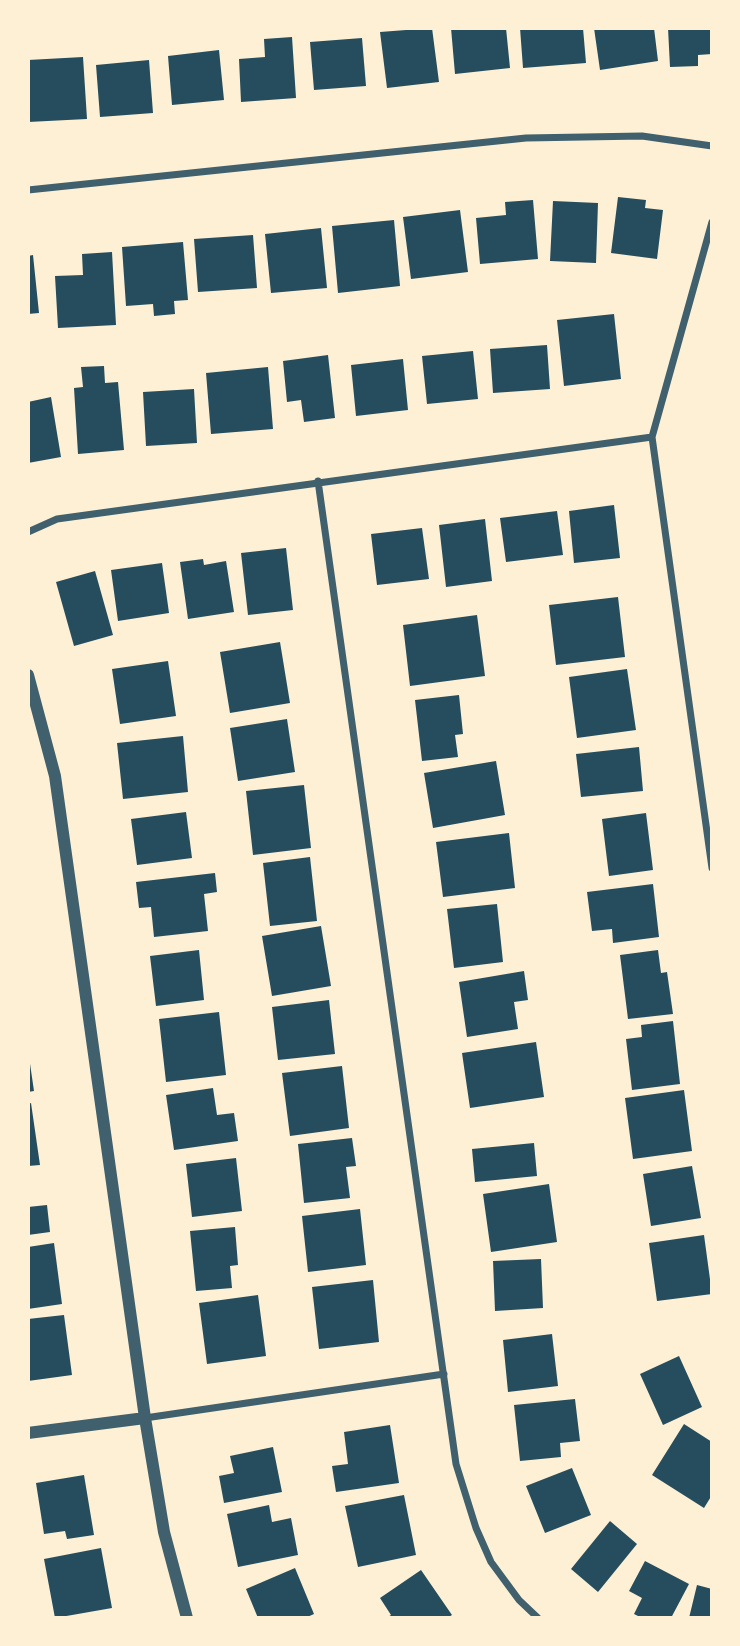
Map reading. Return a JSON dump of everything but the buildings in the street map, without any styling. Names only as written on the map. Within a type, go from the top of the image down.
[{"type":"street","points":[[28,190],[526,138],[642,135],[712,146]]},
{"type":"street","points":[[712,222],[652,437],[712,868]]},
{"type":"street","points":[[28,531],[57,519],[652,437]]},
{"type":"street","points":[[318,481],[456,1464],[475,1528],[491,1562],[519,1600],[538,1618]]},
{"type":"street","points":[[28,675],[55,776],[145,1418],[164,1532],[187,1618]]},
{"type":"street","points":[[28,1433],[444,1374]]}]
